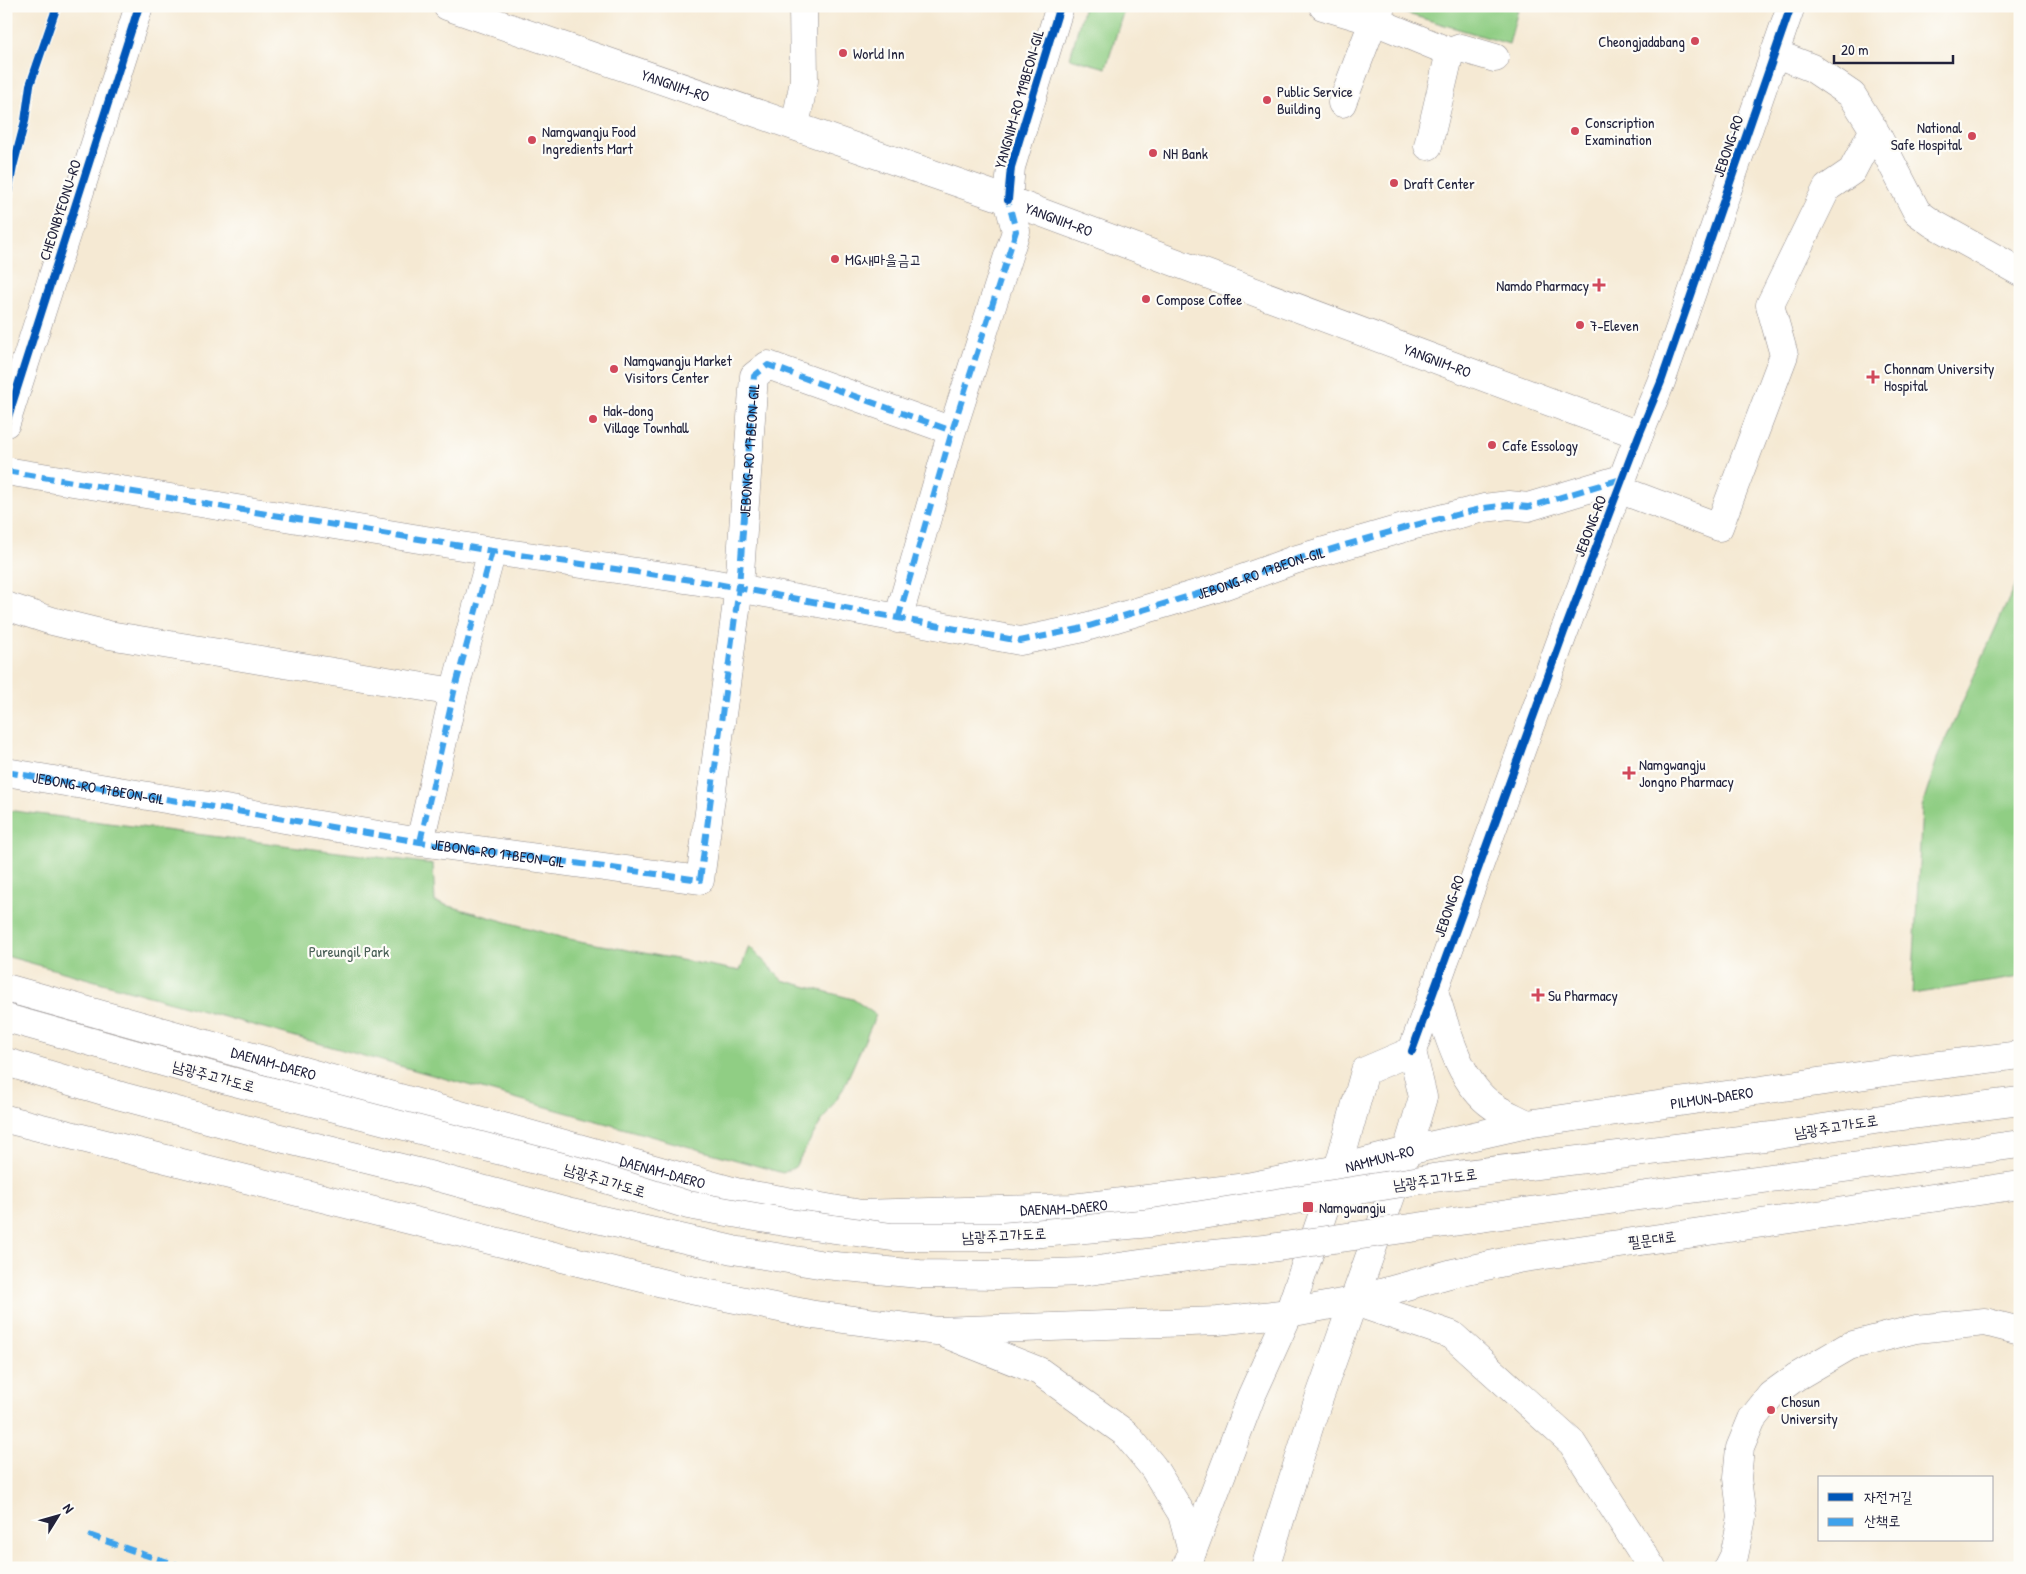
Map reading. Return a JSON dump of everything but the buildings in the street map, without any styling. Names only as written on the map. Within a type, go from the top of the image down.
[{"type":"main road","name":"CHEONBYEONU-RO","points":[[6,423],[139,6]]},
{"type":"main road","name":"YANGNIM-RO","points":[[446,6],[1008,200],[1638,435]]},
{"type":"main road","points":[[794,126],[804,81],[803,6]]},
{"type":"main road","name":"YANGNIM-RO 119BEON-GIL","points":[[1008,200],[1011,167],[1060,6]]},
{"type":"main road","points":[[1323,6],[1379,14],[1450,52],[1461,48],[1495,58]]},
{"type":"main road","name":"JEBONG-RO","points":[[1412,1051],[1482,853],[1638,435],[1661,382],[1774,53],[1787,7]]},
{"type":"main road","points":[[1342,103],[1370,30],[1379,14]]},
{"type":"main road","points":[[1428,146],[1450,52]]},
{"type":"main road","points":[[1774,53],[1812,68],[1852,95],[1874,129],[1917,212],[1932,223],[2020,272]]},
{"type":"main road","points":[[1620,484],[1719,527],[1784,355],[1770,305],[1828,188],[1852,171],[1874,129]]},
{"type":"main road","points":[[898,619],[952,431],[1016,231],[1008,200]]},
{"type":"main road","name":"JEBONG-RO 17BEON-GIL","points":[[6,772],[420,842],[700,880],[739,588],[754,376],[768,365],[952,431]]},
{"type":"main road","name":"JEBONG-RO 17BEON-GIL","points":[[6,471],[492,551],[739,588],[1020,641],[1079,629],[1211,590],[1294,560],[1408,527],[1484,508],[1509,505],[1528,507],[1620,484]]},
{"type":"main road","points":[[420,842],[454,692],[492,551]]},
{"type":"main road","points":[[6,606],[109,635],[454,692]]},
{"type":"main road","name":"DAENAM-DAERO","points":[[6,988],[736,1192],[861,1214],[1072,1208],[1247,1187],[1338,1169]]},
{"type":"main road","points":[[1434,991],[1451,1045],[1472,1085],[1491,1105],[1527,1124]]},
{"type":"main road","name":"남광주고가도로","points":[[6,1018],[236,1082],[586,1173],[688,1205],[790,1223],[892,1237],[999,1237],[1151,1223],[1433,1178],[1772,1136],[1894,1117],[2020,1101]]},
{"type":"main road","points":[[1338,1169],[1365,1071],[1412,1051],[1422,1097],[1407,1151]]},
{"type":"main road","name":"PILMUN-DAERO","points":[[1407,1151],[1527,1124],[1907,1069],[2020,1056]]},
{"type":"main road","points":[[6,1062],[120,1096],[259,1133],[422,1172],[571,1213],[752,1253],[825,1266],[919,1274],[997,1275],[1083,1272],[1203,1255],[1264,1249],[2020,1144]]},
{"type":"main road","points":[[6,1119],[686,1289],[814,1315],[937,1331],[1218,1321],[1289,1312]]},
{"type":"main road","name":"NAMMUN-RO","points":[[1189,1560],[1251,1397],[1289,1312],[1338,1169],[1407,1151]]},
{"type":"main road","name":"NAMMUN-RO","points":[[1264,1568],[1310,1421],[1407,1151]]},
{"type":"main road","name":"필문대로","points":[[1289,1312],[1352,1301],[1453,1273],[1518,1259],[2020,1185]]},
{"type":"main road","points":[[1352,1301],[1452,1335],[1572,1443],[1652,1568]]},
{"type":"main road","points":[[1728,1568],[1734,1556],[1742,1518],[1737,1478],[1740,1448],[1752,1419],[1771,1395],[1796,1377],[1849,1346],[1916,1329],[1985,1322],[2020,1330]]},
{"type":"main road","points":[[937,1331],[1039,1371],[1125,1433],[1153,1467],[1182,1514],[1189,1560]]},
{"type":"green space","points":[[1084,6],[1125,6],[1106,68],[1070,58]]},
{"type":"green space","points":[[1403,6],[1519,6],[1509,44],[1401,12]]},
{"type":"green space","points":[[2020,574],[2020,977],[1912,994],[1922,807],[1938,756]]},
{"type":"green space","name":"Pureungil Park","points":[[6,810],[433,864],[435,902],[564,938],[740,971],[749,946],[782,980],[853,999],[876,1015],[843,1089],[816,1130],[795,1167],[783,1173],[6,956]]},
{"type":"marked path","points":[[898,619],[952,431],[1016,231],[1008,200]]},
{"type":"marked path","points":[[6,772],[420,842],[700,880],[739,587],[754,376],[768,365],[952,431]]},
{"type":"marked path","points":[[6,471],[492,551],[712,583],[1020,641],[1079,629],[1217,588],[1294,560],[1407,527],[1484,508],[1509,505],[1528,507],[1621,479]]},
{"type":"marked path","points":[[420,842],[454,692],[492,551]]},
{"type":"marked path","points":[[89,1535],[188,1568]]},
{"type":"cycle path","points":[[6,204],[25,121],[30,85],[57,6]]},
{"type":"cycle path","points":[[6,423],[139,6]]},
{"type":"cycle path","points":[[1008,200],[1011,167],[1060,6]]},
{"type":"cycle path","points":[[1412,1051],[1564,632],[1661,382],[1791,6]]},
{"type":"place","name":"Cheongjadabang","points":[[1695,41]]},
{"type":"place","name":"World Inn","points":[[843,53]]},
{"type":"place","name":"Public Service Building","points":[[1267,100]]},
{"type":"place","name":"Conscription Examination","points":[[1575,131]]},
{"type":"place","name":"National Safe Hospital","points":[[1972,136]]},
{"type":"place","name":"Namgwangju Food Ingredients Mart","points":[[532,140]]},
{"type":"place","name":"NH Bank","points":[[1153,153]]},
{"type":"place","name":"Draft Center","points":[[1394,183]]},
{"type":"place","name":"MG새마을금고","points":[[835,259]]},
{"type":"place","name":"Namdo Pharmacy","points":[[1599,285]]},
{"type":"place","name":"Compose Coffee","points":[[1146,299]]},
{"type":"place","name":"7-Eleven","points":[[1580,325]]},
{"type":"place","name":"Namgwangju Market Visitors Center","points":[[614,369]]},
{"type":"place","name":"Chonnam University Hospital","points":[[1873,377]]},
{"type":"place","name":"Hak-dong Village Townhall","points":[[593,419]]},
{"type":"place","name":"Cafe Essology","points":[[1492,445]]},
{"type":"place","name":"Namgwangju Jongno Pharmacy","points":[[1629,773]]},
{"type":"place","name":"Su Pharmacy","points":[[1538,995]]},
{"type":"place","name":"Namgwangju","points":[[1308,1207]]},
{"type":"place","name":"Chosun University","points":[[1771,1410]]}]
